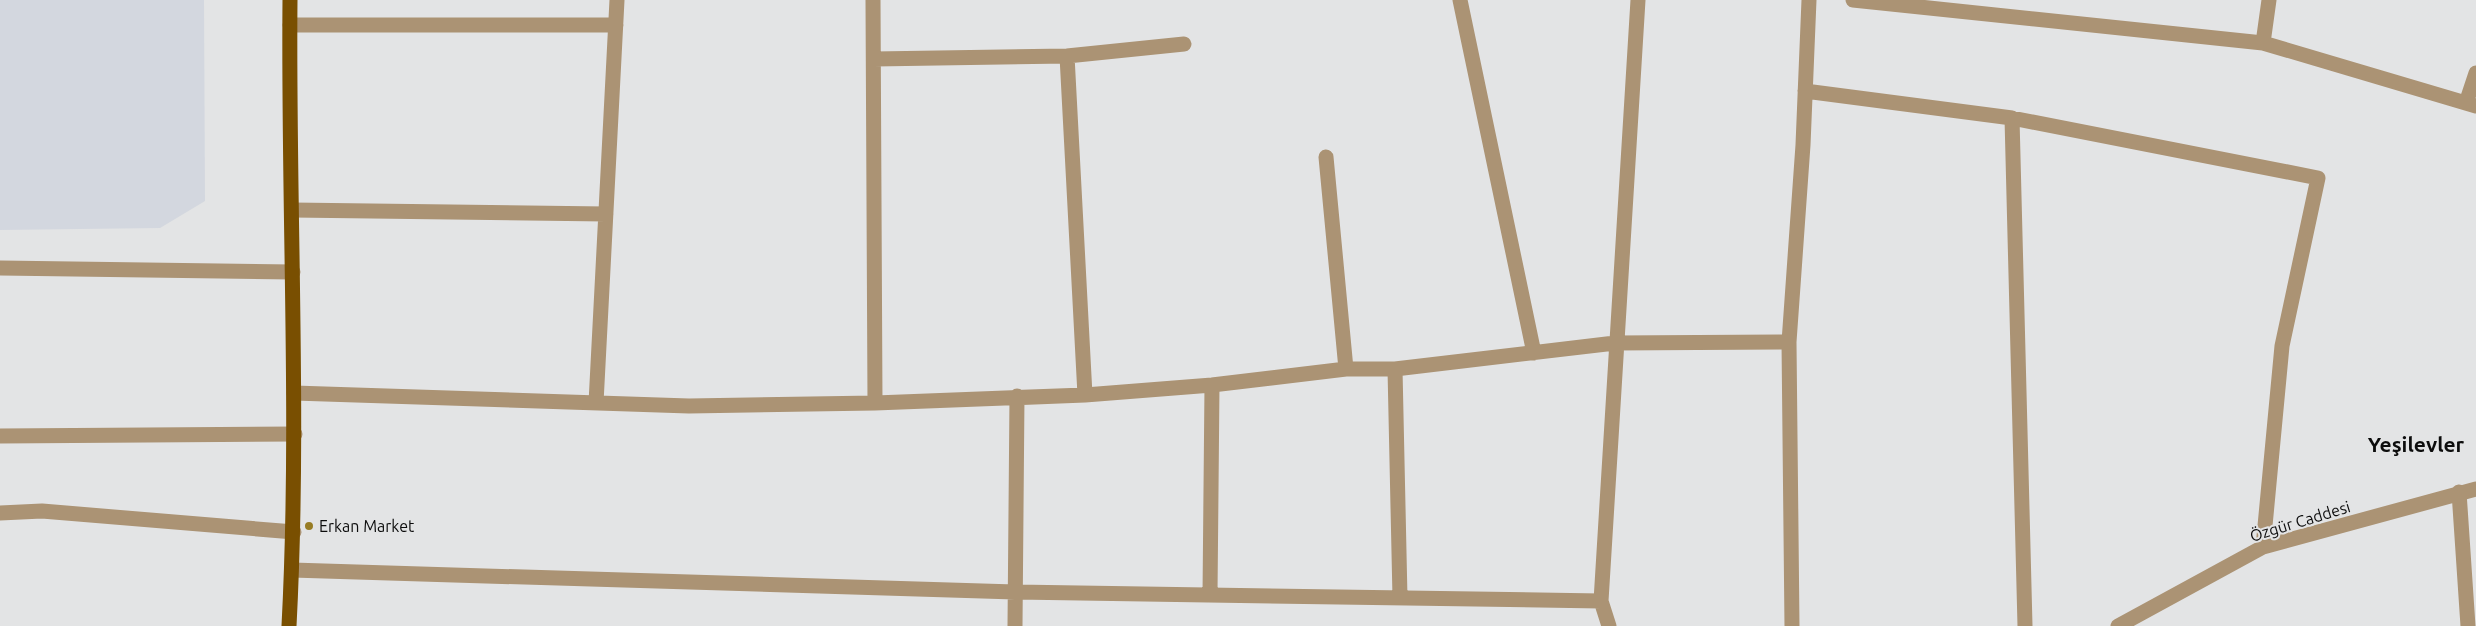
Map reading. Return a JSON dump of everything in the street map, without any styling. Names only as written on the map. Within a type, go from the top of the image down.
[{"type":"main road","points":[[289,626],[294,532],[295,434],[290,0]]},
{"type":"street","points":[[596,403],[617,0]]},
{"type":"street","points":[[873,0],[874,403]]},
{"type":"street","points":[[1460,0],[1534,353]]},
{"type":"street","points":[[1609,626],[1601,601],[1638,0]]},
{"type":"street","points":[[1792,626],[1789,342],[1810,0]]},
{"type":"street","points":[[1853,0],[2263,43],[2471,104],[2476,73]]},
{"type":"street","points":[[2263,43],[2269,0]]},
{"type":"street","points":[[290,25],[616,25]]},
{"type":"street","points":[[874,59],[1067,56],[1184,44]]},
{"type":"street","points":[[1067,56],[1085,395]]},
{"type":"street","points":[[1805,91],[2012,118],[2318,178],[2282,346],[2263,547]]},
{"type":"street","points":[[2012,118],[2025,626]]},
{"type":"street","points":[[1326,157],[1346,369]]},
{"type":"street","points":[[292,210],[606,214]]},
{"type":"street","points":[[0,268],[293,272]]},
{"type":"street","points":[[294,394],[689,406],[874,403],[1017,396],[1085,395],[1212,385],[1346,369],[1395,369],[1616,343],[1789,342]]},
{"type":"street","points":[[1395,369],[1400,598]]},
{"type":"street","points":[[1210,595],[1212,385]]},
{"type":"street","points":[[1015,626],[1017,396]]},
{"type":"street","points":[[0,436],[295,434]]},
{"type":"street","name":"Özgür Caddesi","points":[[2118,626],[2263,547],[2476,488]]},
{"type":"street","points":[[2459,492],[2468,626]]},
{"type":"street","points":[[0,513],[42,511],[294,532]]},
{"type":"street","points":[[292,570],[1015,592],[1601,601]]},
{"type":"shaded area","points":[[0,0],[204,0],[205,201],[160,228],[0,230]]},
{"type":"place","name":"Erkan Market","points":[[309,526]]},
{"type":"district","name":"Yeşilevler","points":[[2416,445]]}]
